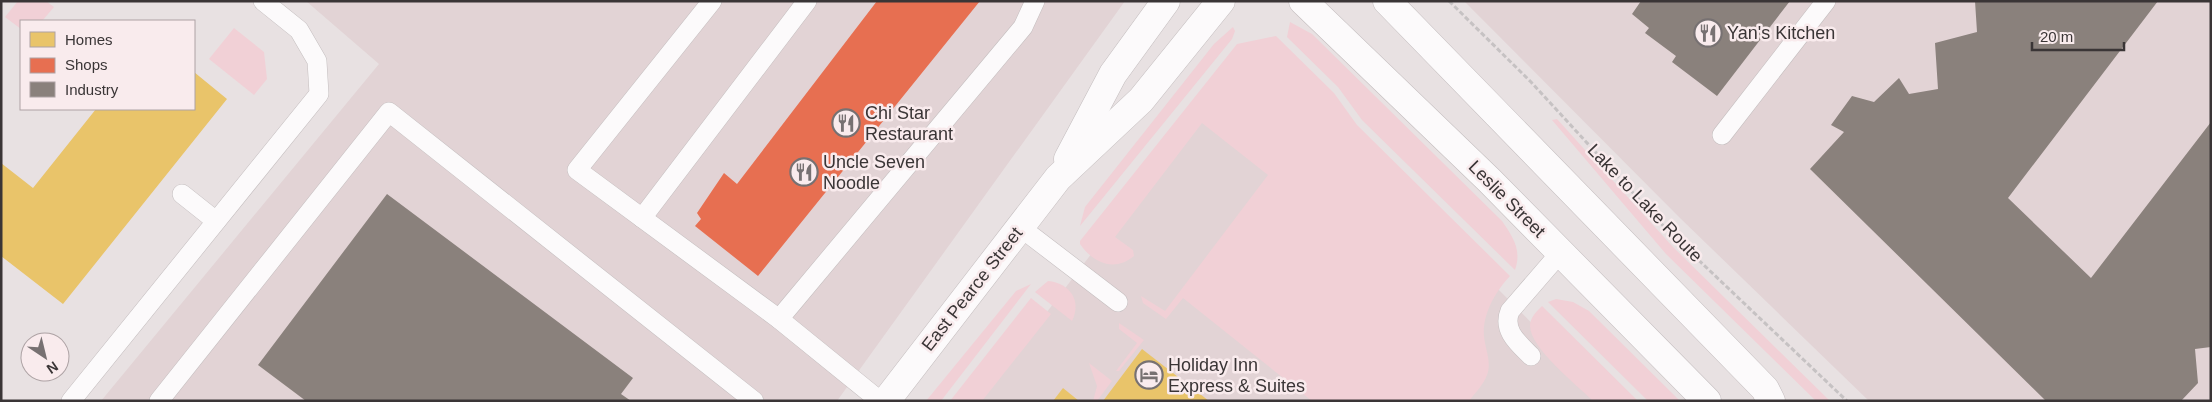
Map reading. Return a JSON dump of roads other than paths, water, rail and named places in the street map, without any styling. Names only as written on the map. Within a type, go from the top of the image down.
[{"type":"main road","name":"East Pearce Street","points":[[1058,178],[1113,74],[1166,1]]},
{"type":"main road","name":"East Pearce Street","points":[[886,401],[1058,178],[1141,100],[1222,1]]},
{"type":"main road","name":"Leslie Street","points":[[1304,1],[1489,180],[1707,401]]},
{"type":"main road","points":[[1387,1],[1765,389],[1771,401]]},
{"type":"lane","points":[[71,401],[318,94],[317,61],[300,30],[262,1]]},
{"type":"lane","points":[[712,1],[577,170],[779,319],[880,401]]},
{"type":"lane","points":[[642,218],[807,1]]},
{"type":"lane","points":[[779,319],[1023,27],[1035,1]]},
{"type":"lane","points":[[1722,135],[1826,1]]},
{"type":"lane","points":[[159,401],[389,112],[754,401]]},
{"type":"lane","points":[[182,194],[216,221]]},
{"type":"lane","points":[[1020,226],[1118,302]]},
{"type":"lane","points":[[1531,356],[1510,332],[1506,318],[1510,310],[1560,252]]},
{"type":"place","name":"Yan's Kitchen","points":[[1708,33]]},
{"type":"place","name":"Chi Star Restaurant","points":[[846,123]]},
{"type":"place","name":"Uncle Seven Noodle","points":[[804,172]]},
{"type":"place","name":"Holiday Inn Express & Suites","points":[[1149,375]]}]
